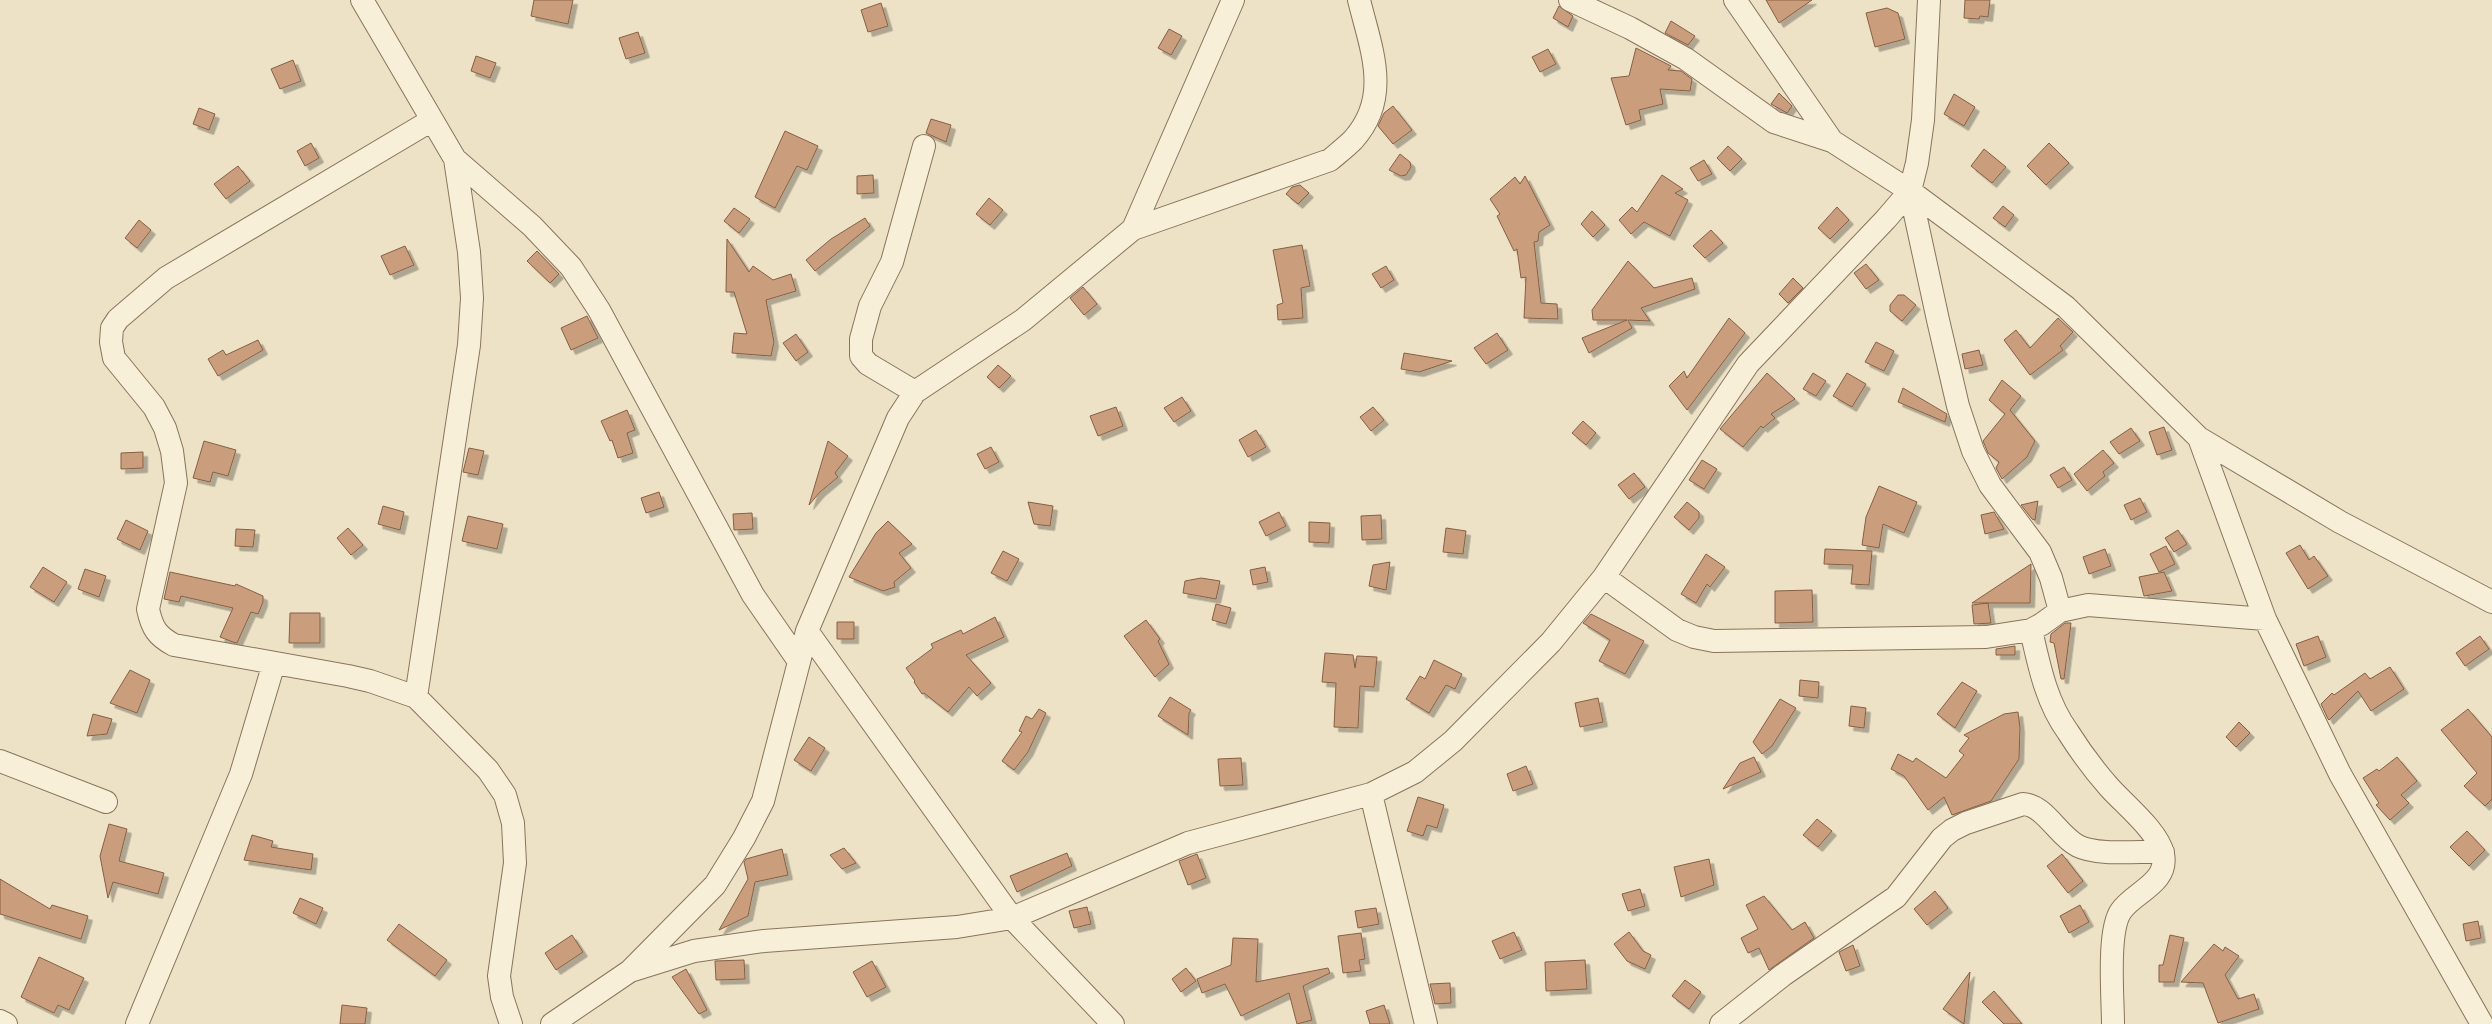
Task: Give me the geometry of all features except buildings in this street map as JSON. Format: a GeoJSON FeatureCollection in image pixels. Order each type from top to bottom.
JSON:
{"type":"FeatureCollection","features":[{"type":"Feature","properties":{"kind":"street"},"geometry":{"type":"LineString","coordinates":[[362,0],[455,159],[532,226],[572,267],[600,310],[753,595],[798,660]]}},
{"type":"Feature","properties":{"kind":"street"},"geometry":{"type":"LineString","coordinates":[[1133,229],[1233,0]]}},
{"type":"Feature","properties":{"kind":"street"},"geometry":{"type":"LineString","coordinates":[[552,1024],[630,971],[715,885],[744,838],[763,801],[806,631],[898,418],[915,392],[1023,320],[1133,229],[1330,160],[1354,139],[1376,99],[1377,77],[1359,0]]}},
{"type":"Feature","properties":{"kind":"street"},"geometry":{"type":"LineString","coordinates":[[1570,0],[1630,28],[1686,59],[1774,122],[1832,141],[1910,191],[2066,307],[2199,438],[2340,522],[2492,602]]}},
{"type":"Feature","properties":{"kind":"street"},"geometry":{"type":"LineString","coordinates":[[1736,0],[1832,141]]}},
{"type":"Feature","properties":{"kind":"street"},"geometry":{"type":"LineString","coordinates":[[630,971],[694,951],[712,948],[764,941],[957,927],[1012,918],[1188,842],[1371,794],[1415,772],[1453,741],[1551,642],[1604,577],[1748,364],[1886,219],[1910,191],[1917,163],[1923,120],[1929,0]]}},
{"type":"Feature","properties":{"kind":"street"},"geometry":{"type":"LineString","coordinates":[[432,120],[166,278],[118,319],[112,328],[111,342],[114,358],[154,407],[165,428],[176,470],[174,496],[148,609],[151,625],[158,635],[174,645],[370,681],[416,697],[488,770],[505,795],[513,823],[516,864],[499,976],[502,997],[511,1024]]}},
{"type":"Feature","properties":{"kind":"street"},"geometry":{"type":"LineString","coordinates":[[915,392],[868,364],[861,356],[861,339],[870,306],[892,262],[924,146]]}},
{"type":"Feature","properties":{"kind":"street"},"geometry":{"type":"LineString","coordinates":[[416,697],[469,345],[472,298],[469,252],[455,159]]}},
{"type":"Feature","properties":{"kind":"street"},"geometry":{"type":"LineString","coordinates":[[1910,191],[1958,406],[1973,451],[1990,485],[2040,552],[2051,578],[2060,611]]}},
{"type":"Feature","properties":{"kind":"street"},"geometry":{"type":"LineString","coordinates":[[2199,438],[2266,619],[2340,774],[2482,1024]]}},
{"type":"Feature","properties":{"kind":"street"},"geometry":{"type":"LineString","coordinates":[[1604,577],[1677,630],[1694,637],[1714,641],[1986,637],[2031,630],[2060,611],[2088,605],[2266,619]]}},
{"type":"Feature","properties":{"kind":"street"},"geometry":{"type":"LineString","coordinates":[[2031,630],[2046,692],[2066,731],[2108,785],[2155,836],[2163,852],[2164,866],[2159,876],[2121,910],[2116,920],[2113,943],[2113,1024]]}},
{"type":"Feature","properties":{"kind":"street"},"geometry":{"type":"LineString","coordinates":[[806,631],[1012,918],[1113,1024]]}},
{"type":"Feature","properties":{"kind":"street"},"geometry":{"type":"LineString","coordinates":[[137,1024],[241,774],[274,663]]}},
{"type":"Feature","properties":{"kind":"street"},"geometry":{"type":"LineString","coordinates":[[0,761],[106,802]]}},
{"type":"Feature","properties":{"kind":"street"},"geometry":{"type":"LineString","coordinates":[[1371,794],[1426,1024]]}},
{"type":"Feature","properties":{"kind":"street"},"geometry":{"type":"LineString","coordinates":[[1721,1024],[1783,975],[1896,897],[1942,838],[1966,822],[2028,804],[2044,816],[2065,838],[2078,846],[2092,850],[2163,852]]}},
{"type":"Feature","properties":{"kind":"street"},"geometry":{"type":"LineString","coordinates":[[0,1021],[6,1024]]}}]}
